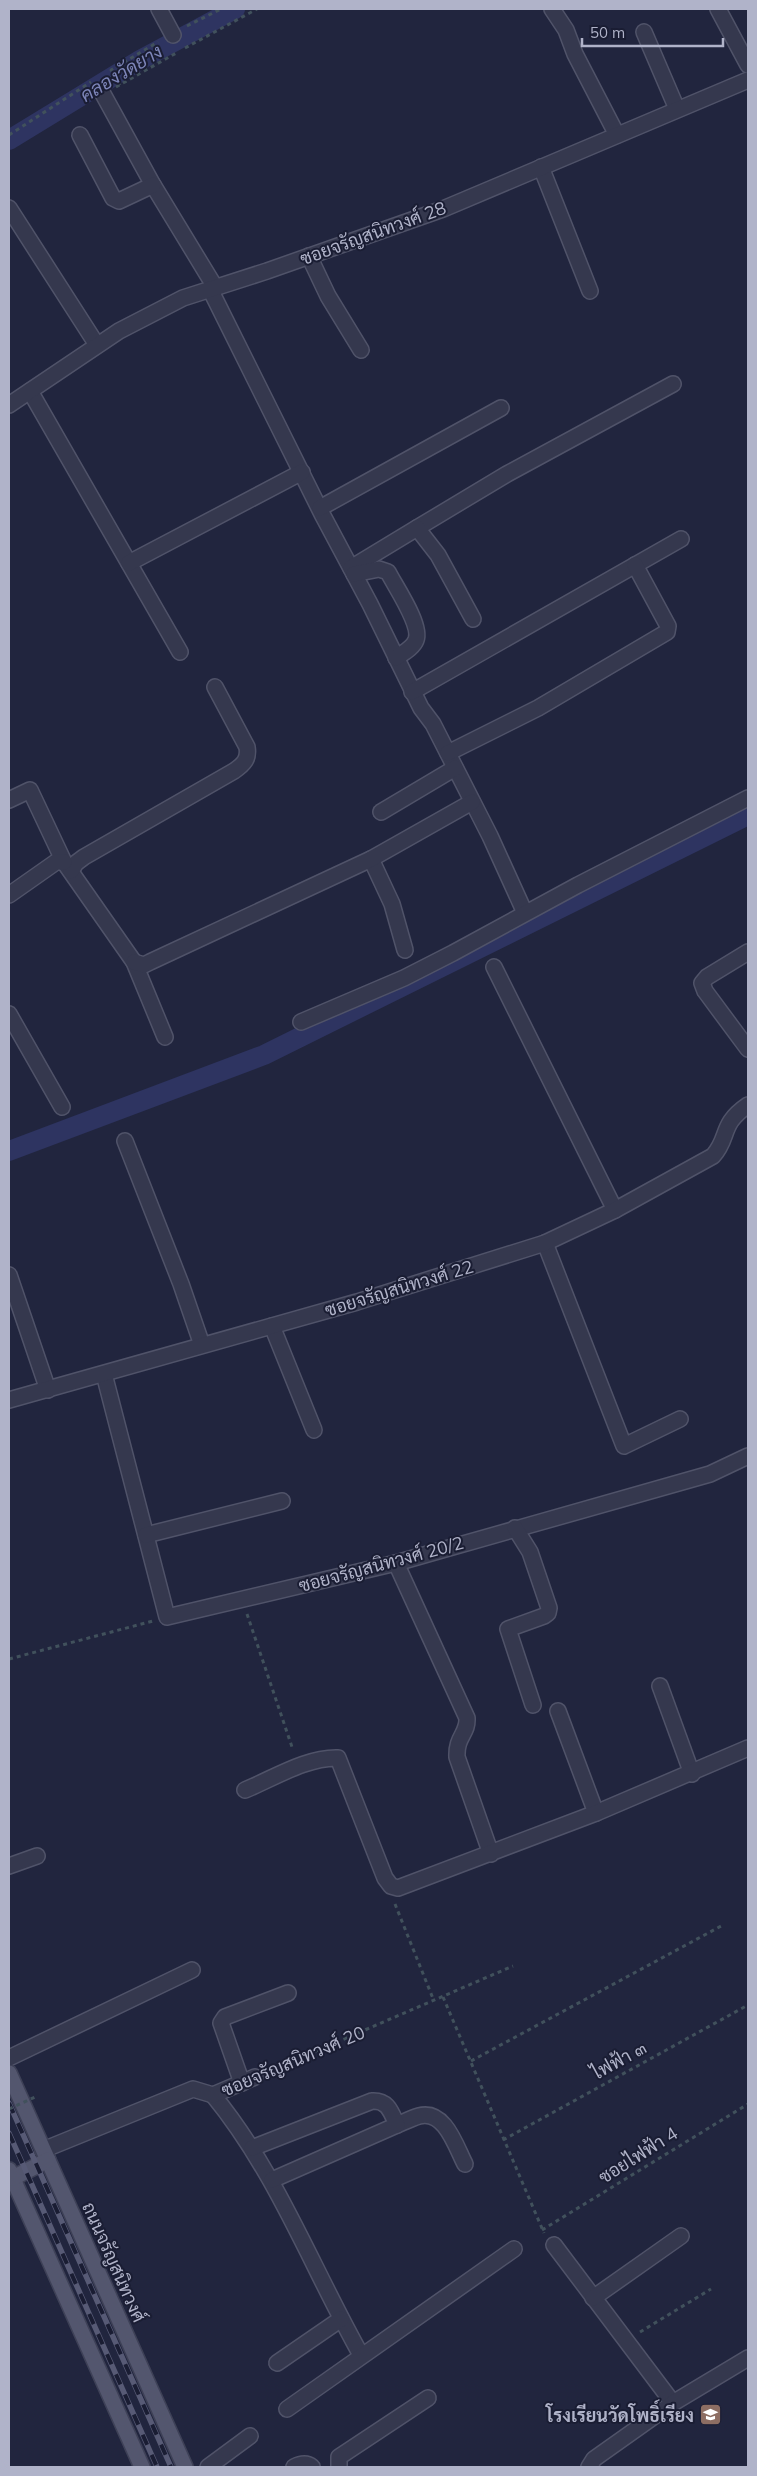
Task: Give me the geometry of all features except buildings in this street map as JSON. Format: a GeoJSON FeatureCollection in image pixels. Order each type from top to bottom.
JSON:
{"type":"FeatureCollection","features":[{"type":"Feature","properties":{"kind":"main road","name":"ถนนจรัญสนิทวงศ์"},"geometry":{"type":"LineString","coordinates":[[9,2073],[185,2467]]}},
{"type":"Feature","properties":{"kind":"main road"},"geometry":{"type":"LineString","coordinates":[[46,2155],[10,2175],[142,2467]]}},
{"type":"Feature","properties":{"kind":"street"},"geometry":{"type":"LineString","coordinates":[[159,9],[173,34]]}},
{"type":"Feature","properties":{"kind":"street"},"geometry":{"type":"LineString","coordinates":[[552,9],[566,30],[575,54],[617,135]]}},
{"type":"Feature","properties":{"kind":"street"},"geometry":{"type":"LineString","coordinates":[[718,9],[748,65]]}},
{"type":"Feature","properties":{"kind":"street"},"geometry":{"type":"LineString","coordinates":[[644,32],[677,110]]}},
{"type":"Feature","properties":{"kind":"street","name":"ซอยจรัญสนิทวงศ์ 28"},"geometry":{"type":"LineString","coordinates":[[9,405],[119,331],[183,298],[309,256],[443,208],[746,80]]}},
{"type":"Feature","properties":{"kind":"street"},"geometry":{"type":"LineString","coordinates":[[103,94],[213,288],[412,692],[448,753],[526,913]]}},
{"type":"Feature","properties":{"kind":"street"},"geometry":{"type":"LineString","coordinates":[[80,135],[113,198],[119,201],[153,185]]}},
{"type":"Feature","properties":{"kind":"street"},"geometry":{"type":"LineString","coordinates":[[541,167],[590,291]]}},
{"type":"Feature","properties":{"kind":"street"},"geometry":{"type":"LineString","coordinates":[[9,208],[97,345]]}},
{"type":"Feature","properties":{"kind":"street"},"geometry":{"type":"LineString","coordinates":[[309,256],[328,296],[361,350]]}},
{"type":"Feature","properties":{"kind":"street"},"geometry":{"type":"LineString","coordinates":[[353,571],[417,528],[507,474],[673,384]]}},
{"type":"Feature","properties":{"kind":"street"},"geometry":{"type":"LineString","coordinates":[[30,391],[180,652]]}},
{"type":"Feature","properties":{"kind":"street"},"geometry":{"type":"LineString","coordinates":[[320,508],[501,408]]}},
{"type":"Feature","properties":{"kind":"street"},"geometry":{"type":"LineString","coordinates":[[129,563],[302,472]]}},
{"type":"Feature","properties":{"kind":"street"},"geometry":{"type":"LineString","coordinates":[[417,528],[438,555],[473,619]]}},
{"type":"Feature","properties":{"kind":"street"},"geometry":{"type":"LineString","coordinates":[[412,692],[681,539]]}},
{"type":"Feature","properties":{"kind":"street"},"geometry":{"type":"LineString","coordinates":[[448,753],[538,708],[667,632],[668,626],[635,565]]}},
{"type":"Feature","properties":{"kind":"street"},"geometry":{"type":"LineString","coordinates":[[353,571],[379,569],[388,572],[412,615],[417,639],[413,646],[396,658]]}},
{"type":"Feature","properties":{"kind":"street"},"geometry":{"type":"LineString","coordinates":[[9,895],[56,862],[68,867],[76,863],[234,771],[246,760],[248,754],[247,747],[215,687]]}},
{"type":"Feature","properties":{"kind":"street"},"geometry":{"type":"LineString","coordinates":[[381,812],[455,768]]}},
{"type":"Feature","properties":{"kind":"street"},"geometry":{"type":"LineString","coordinates":[[9,800],[30,790],[68,867],[134,962],[165,1037]]}},
{"type":"Feature","properties":{"kind":"street"},"geometry":{"type":"LineString","coordinates":[[300,1022],[412,974],[748,798]]}},
{"type":"Feature","properties":{"kind":"street"},"geometry":{"type":"LineString","coordinates":[[134,962],[144,965],[371,859],[472,802]]}},
{"type":"Feature","properties":{"kind":"street"},"geometry":{"type":"LineString","coordinates":[[371,859],[392,904],[405,950]]}},
{"type":"Feature","properties":{"kind":"street"},"geometry":{"type":"LineString","coordinates":[[748,952],[706,976],[702,983],[704,991],[748,1048]]}},
{"type":"Feature","properties":{"kind":"street"},"geometry":{"type":"LineString","coordinates":[[494,967],[615,1210]]}},
{"type":"Feature","properties":{"kind":"street"},"geometry":{"type":"LineString","coordinates":[[9,1014],[62,1107]]}},
{"type":"Feature","properties":{"kind":"street","name":"ซอยจรัญสนิทวงศ์ 22"},"geometry":{"type":"LineString","coordinates":[[9,1400],[444,1276],[545,1243],[615,1210],[713,1156],[730,1120],[748,1106]]}},
{"type":"Feature","properties":{"kind":"street"},"geometry":{"type":"LineString","coordinates":[[125,1141],[181,1284],[202,1345]]}},
{"type":"Feature","properties":{"kind":"street"},"geometry":{"type":"LineString","coordinates":[[545,1243],[624,1446],[680,1419]]}},
{"type":"Feature","properties":{"kind":"street"},"geometry":{"type":"LineString","coordinates":[[9,1275],[48,1390]]}},
{"type":"Feature","properties":{"kind":"street"},"geometry":{"type":"LineString","coordinates":[[272,1326],[314,1430]]}},
{"type":"Feature","properties":{"kind":"street"},"geometry":{"type":"LineString","coordinates":[[104,1374],[168,1617]]}},
{"type":"Feature","properties":{"kind":"street","name":"ซอยจรัญสนิทวงศ์ 20/2"},"geometry":{"type":"LineString","coordinates":[[168,1617],[396,1562],[710,1474],[748,1456]]}},
{"type":"Feature","properties":{"kind":"street"},"geometry":{"type":"LineString","coordinates":[[146,1535],[282,1501]]}},
{"type":"Feature","properties":{"kind":"street"},"geometry":{"type":"LineString","coordinates":[[515,1528],[530,1552],[549,1608],[548,1613],[544,1616],[508,1629],[532,1704]]}},
{"type":"Feature","properties":{"kind":"street"},"geometry":{"type":"LineString","coordinates":[[396,1562],[467,1718],[468,1728],[456,1745],[457,1757],[491,1854]]}},
{"type":"Feature","properties":{"kind":"street"},"geometry":{"type":"LineString","coordinates":[[660,1686],[692,1774]]}},
{"type":"Feature","properties":{"kind":"street"},"geometry":{"type":"LineString","coordinates":[[558,1711],[596,1813]]}},
{"type":"Feature","properties":{"kind":"street"},"geometry":{"type":"LineString","coordinates":[[245,1790],[311,1762],[325,1758],[338,1758],[385,1878],[391,1886],[398,1888],[596,1813],[692,1774],[748,1748]]}},
{"type":"Feature","properties":{"kind":"street"},"geometry":{"type":"LineString","coordinates":[[9,1866],[37,1856]]}},
{"type":"Feature","properties":{"kind":"street"},"geometry":{"type":"LineString","coordinates":[[9,2058],[192,1970]]}},
{"type":"Feature","properties":{"kind":"street"},"geometry":{"type":"LineString","coordinates":[[249,2080],[221,2023],[225,2016],[288,1993]]}},
{"type":"Feature","properties":{"kind":"street","name":"ซอยจรัญสนิทวงศ์ 20"},"geometry":{"type":"LineString","coordinates":[[46,2155],[193,2089],[213,2095],[249,2080]]}},
{"type":"Feature","properties":{"kind":"street"},"geometry":{"type":"LineString","coordinates":[[213,2095],[252,2148],[272,2180],[341,2319],[362,2355]]}},
{"type":"Feature","properties":{"kind":"street"},"geometry":{"type":"LineString","coordinates":[[252,2148],[372,2101],[380,2100],[388,2105],[397,2125]]}},
{"type":"Feature","properties":{"kind":"street"},"geometry":{"type":"LineString","coordinates":[[272,2180],[421,2115],[435,2116],[444,2124],[465,2164]]}},
{"type":"Feature","properties":{"kind":"street"},"geometry":{"type":"LineString","coordinates":[[593,2298],[681,2236]]}},
{"type":"Feature","properties":{"kind":"street"},"geometry":{"type":"LineString","coordinates":[[554,2245],[673,2404]]}},
{"type":"Feature","properties":{"kind":"street"},"geometry":{"type":"LineString","coordinates":[[287,2409],[514,2249]]}},
{"type":"Feature","properties":{"kind":"street"},"geometry":{"type":"LineString","coordinates":[[277,2363],[341,2319]]}},
{"type":"Feature","properties":{"kind":"street"},"geometry":{"type":"LineString","coordinates":[[589,2467],[594,2459],[673,2404],[748,2358]]}},
{"type":"Feature","properties":{"kind":"street"},"geometry":{"type":"LineString","coordinates":[[339,2467],[339,2457],[428,2398]]}},
{"type":"Feature","properties":{"kind":"street"},"geometry":{"type":"LineString","coordinates":[[208,2467],[250,2436]]}},
{"type":"Feature","properties":{"kind":"street"},"geometry":{"type":"LineString","coordinates":[[294,2467],[300,2464],[308,2464],[312,2467]]}},
{"type":"Feature","properties":{"kind":"path"},"geometry":{"type":"LineString","coordinates":[[111,70],[120,84],[258,9]]}},
{"type":"Feature","properties":{"kind":"path"},"geometry":{"type":"LineString","coordinates":[[9,135],[95,81]]}},
{"type":"Feature","properties":{"kind":"path"},"geometry":{"type":"LineString","coordinates":[[242,1599],[292,1748]]}},
{"type":"Feature","properties":{"kind":"path"},"geometry":{"type":"LineString","coordinates":[[9,1659],[168,1617]]}},
{"type":"Feature","properties":{"kind":"path"},"geometry":{"type":"LineString","coordinates":[[391,1886],[398,1914],[434,2001]]}},
{"type":"Feature","properties":{"kind":"path"},"geometry":{"type":"LineString","coordinates":[[471,2061],[723,1925]]}},
{"type":"Feature","properties":{"kind":"path","name":"ซอยจรัญสนิทวงศ์ 20"},"geometry":{"type":"LineString","coordinates":[[249,2080],[513,1966]]}},
{"type":"Feature","properties":{"kind":"path"},"geometry":{"type":"LineString","coordinates":[[443,1997],[542,2230],[554,2245]]}},
{"type":"Feature","properties":{"kind":"path","name":"ไฟฟ้า ๓"},"geometry":{"type":"LineString","coordinates":[[503,2140],[748,2005]]}},
{"type":"Feature","properties":{"kind":"path"},"geometry":{"type":"LineString","coordinates":[[9,2109],[35,2096]]}},
{"type":"Feature","properties":{"kind":"path","name":"ซอยไฟฟ้า 4"},"geometry":{"type":"LineString","coordinates":[[542,2230],[748,2104]]}},
{"type":"Feature","properties":{"kind":"path"},"geometry":{"type":"LineString","coordinates":[[625,2341],[711,2289]]}},
{"type":"Feature","properties":{"kind":"waterway","name":"คลองวัดยาง"},"geometry":{"type":"LineString","coordinates":[[9,140],[140,60],[235,9]]}},
{"type":"Feature","properties":{"kind":"waterway"},"geometry":{"type":"LineString","coordinates":[[9,1151],[264,1055],[748,815]]}},
{"type":"Feature","properties":{"kind":"railway"},"geometry":{"type":"LineString","coordinates":[[9,2103],[171,2467]]}},
{"type":"Feature","properties":{"kind":"railway"},"geometry":{"type":"LineString","coordinates":[[9,2133],[157,2467]]}},
{"type":"Feature","properties":{"kind":"place","name":"โรงเรียนวัดโพธิ์เรียง"},"geometry":{"type":"Point","coordinates":[710,2415]}}]}
